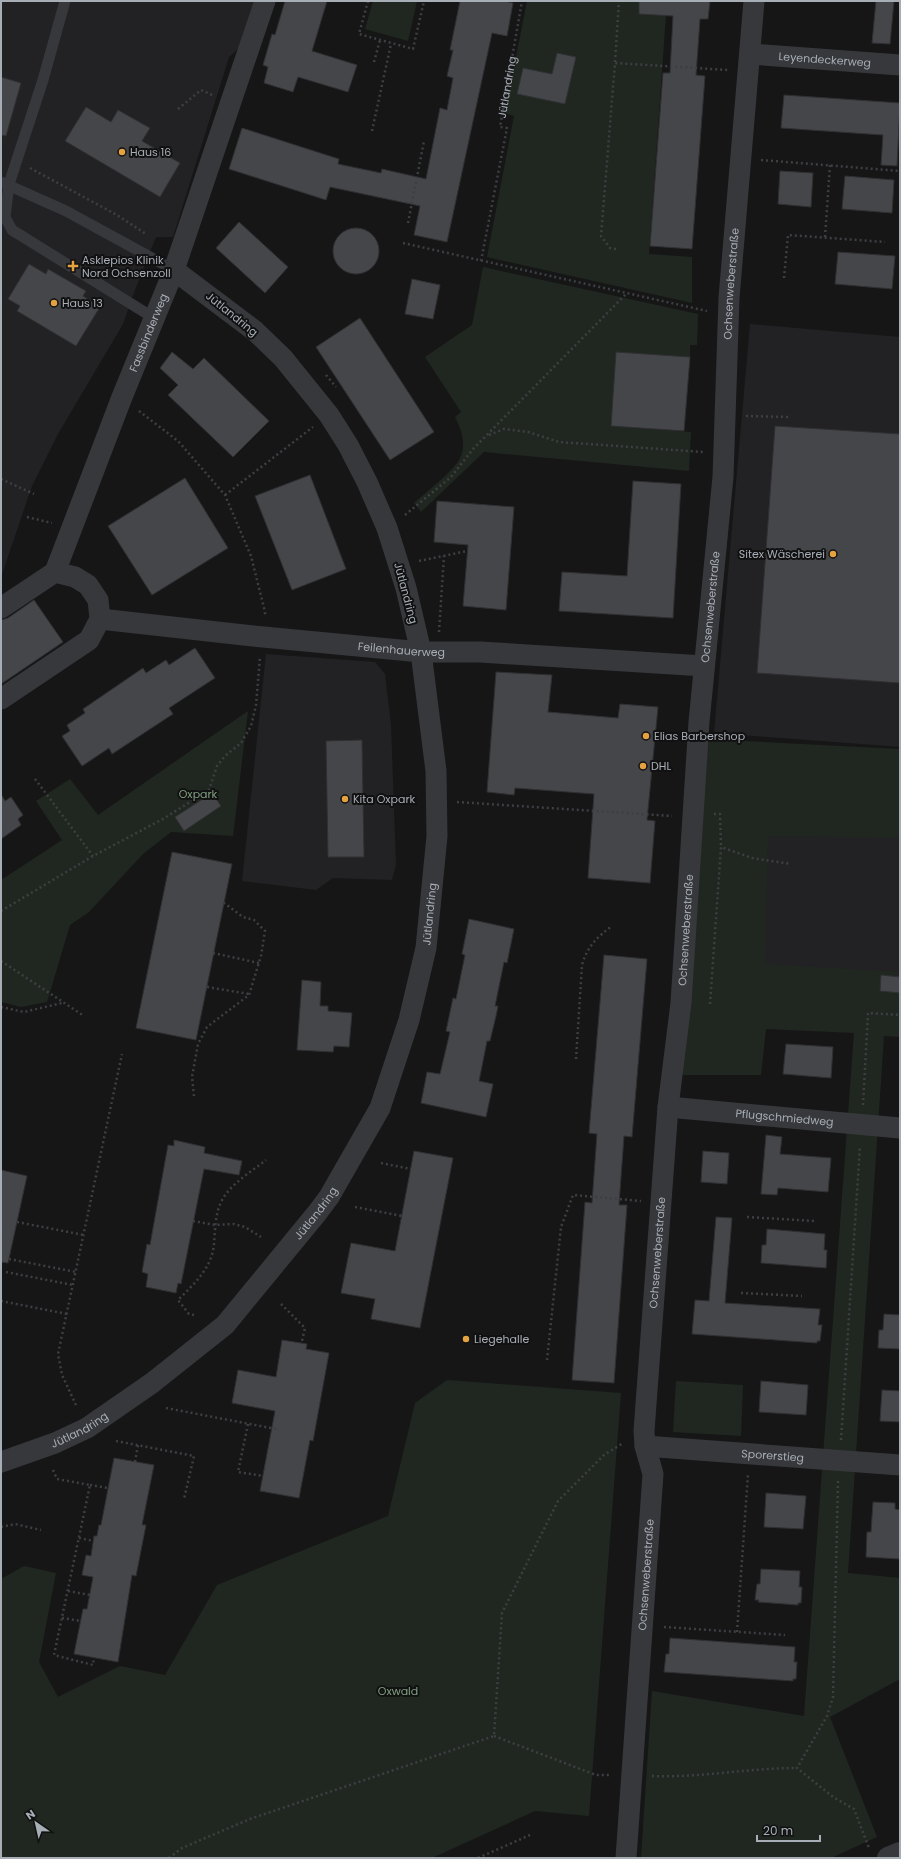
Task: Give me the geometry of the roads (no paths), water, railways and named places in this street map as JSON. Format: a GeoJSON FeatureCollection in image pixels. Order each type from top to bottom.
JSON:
{"type":"FeatureCollection","features":[{"type":"Feature","properties":{"kind":"street","name":"Fassbinderweg"},"geometry":{"type":"LineString","coordinates":[[55,572],[122,397],[174,270],[266,1]]}},
{"type":"Feature","properties":{"kind":"street","name":"Ochsenweberstraße"},"geometry":{"type":"LineString","coordinates":[[626,1858],[653,1474],[645,1438],[660,1202],[668,1107],[681,1003],[704,666],[724,453],[729,315],[754,1]]}},
{"type":"Feature","properties":{"kind":"street","name":"Leyendeckerweg"},"geometry":{"type":"LineString","coordinates":[[749,63],[900,65]]}},
{"type":"Feature","properties":{"kind":"street","name":"Jütlandring"},"geometry":{"type":"LineString","coordinates":[[1,1462],[56,1443],[87,1428],[152,1383],[225,1324],[329,1197],[380,1108],[409,1020],[426,948],[438,836],[436,771],[421,652],[406,588],[387,528],[367,482],[329,415],[283,358],[255,332],[174,270]]}},
{"type":"Feature","properties":{"kind":"street"},"geometry":{"type":"LineString","coordinates":[[1,608],[55,572],[75,577],[88,585],[98,600],[100,619],[89,640],[1,698]]}},
{"type":"Feature","properties":{"kind":"street","name":"Feilenhauerweg"},"geometry":{"type":"LineString","coordinates":[[100,619],[262,637],[421,652],[480,652],[704,666]]}},
{"type":"Feature","properties":{"kind":"street","name":"Pflugschmiedweg"},"geometry":{"type":"LineString","coordinates":[[668,1107],[900,1128]]}},
{"type":"Feature","properties":{"kind":"street","name":"Sporerstieg"},"geometry":{"type":"LineString","coordinates":[[645,1438],[750,1454],[900,1465]]}},
{"type":"Feature","properties":{"kind":"street"},"geometry":{"type":"LineString","coordinates":[[880,1856],[900,1854]]}},
{"type":"Feature","properties":{"kind":"lane"},"geometry":{"type":"LineString","coordinates":[[65,1],[18,161],[5,183],[5,217],[12,230],[154,318]]}},
{"type":"Feature","properties":{"kind":"lane"},"geometry":{"type":"LineString","coordinates":[[5,183],[66,211],[174,270]]}},
{"type":"Feature","properties":{"kind":"place","name":"Haus 16"},"geometry":{"type":"Point","coordinates":[122,152]}},
{"type":"Feature","properties":{"kind":"place","name":"Asklepios Klinik Nord Ochsenzoll"},"geometry":{"type":"Point","coordinates":[73,266]}},
{"type":"Feature","properties":{"kind":"place","name":"Haus 13"},"geometry":{"type":"Point","coordinates":[54,303]}},
{"type":"Feature","properties":{"kind":"place","name":"Sitex Wäscherei"},"geometry":{"type":"Point","coordinates":[833,554]}},
{"type":"Feature","properties":{"kind":"place","name":"Elias Barbershop"},"geometry":{"type":"Point","coordinates":[646,736]}},
{"type":"Feature","properties":{"kind":"place","name":"DHL"},"geometry":{"type":"Point","coordinates":[643,766]}},
{"type":"Feature","properties":{"kind":"place","name":"Kita Oxpark"},"geometry":{"type":"Point","coordinates":[345,799]}},
{"type":"Feature","properties":{"kind":"place","name":"Liegehalle"},"geometry":{"type":"Point","coordinates":[466,1339]}},
{"type":"Feature","properties":{"kind":"park label","name":"Oxpark"},"geometry":{"type":"Point","coordinates":[198,794]}},
{"type":"Feature","properties":{"kind":"park label","name":"Oxwald"},"geometry":{"type":"Point","coordinates":[398,1691]}}]}
